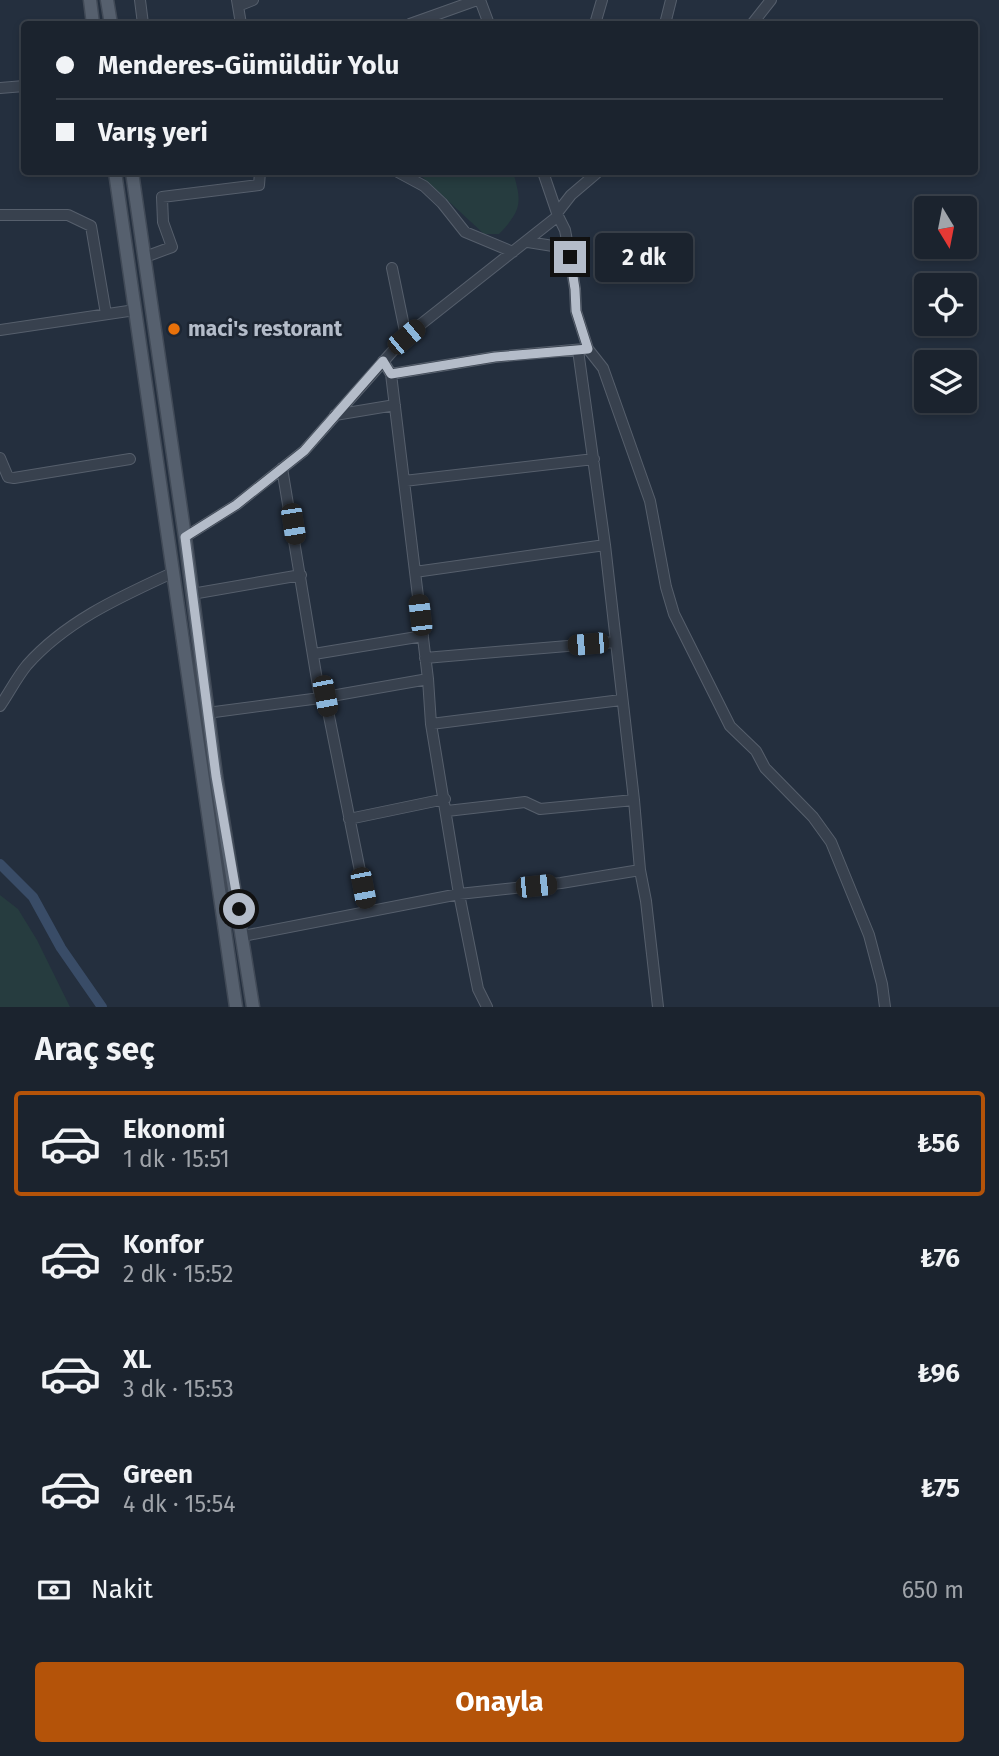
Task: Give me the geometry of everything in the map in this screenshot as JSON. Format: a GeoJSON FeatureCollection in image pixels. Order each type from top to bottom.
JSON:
{"type":"FeatureCollection","features":[{"type":"Feature","properties":{"kind":"main road"},"geometry":{"type":"LineString","coordinates":[[89,0],[92,21]]}},
{"type":"Feature","properties":{"kind":"main road"},"geometry":{"type":"LineString","coordinates":[[107,0],[110,21]]}},
{"type":"Feature","properties":{"kind":"main road"},"geometry":{"type":"LineString","coordinates":[[115,175],[236,1007]]}},
{"type":"Feature","properties":{"kind":"main road"},"geometry":{"type":"LineString","coordinates":[[132,175],[185,537],[207,713],[253,1007]]}},
{"type":"Feature","properties":{"kind":"street"},"geometry":{"type":"LineString","coordinates":[[140,0],[143,21]]}},
{"type":"Feature","properties":{"kind":"street"},"geometry":{"type":"LineString","coordinates":[[240,21],[237,3],[253,0]]}},
{"type":"Feature","properties":{"kind":"street"},"geometry":{"type":"LineString","coordinates":[[418,21],[478,0],[488,21]]}},
{"type":"Feature","properties":{"kind":"street"},"geometry":{"type":"LineString","coordinates":[[596,21],[602,0]]}},
{"type":"Feature","properties":{"kind":"street"},"geometry":{"type":"LineString","coordinates":[[666,21],[671,0]]}},
{"type":"Feature","properties":{"kind":"street"},"geometry":{"type":"LineString","coordinates":[[754,21],[771,0]]}},
{"type":"Feature","properties":{"kind":"street"},"geometry":{"type":"LineString","coordinates":[[0,88],[21,86]]}},
{"type":"Feature","properties":{"kind":"street"},"geometry":{"type":"LineString","coordinates":[[145,257],[172,247],[163,222],[162,197],[259,184],[260,175]]}},
{"type":"Feature","properties":{"kind":"street"},"geometry":{"type":"LineString","coordinates":[[404,175],[424,186],[442,203],[465,232],[513,253]]}},
{"type":"Feature","properties":{"kind":"street"},"geometry":{"type":"LineString","coordinates":[[544,175],[565,230],[575,289],[634,800],[639,870],[646,901],[658,1007]]}},
{"type":"Feature","properties":{"kind":"street"},"geometry":{"type":"LineString","coordinates":[[185,537],[236,505],[304,451],[406,337],[444,304],[528,242],[558,214],[571,195],[594,175]]}},
{"type":"Feature","properties":{"kind":"street"},"geometry":{"type":"LineString","coordinates":[[0,215],[68,215],[90,226],[106,314]]}},
{"type":"Feature","properties":{"kind":"street"},"geometry":{"type":"LineString","coordinates":[[528,242],[553,246],[570,257]]}},
{"type":"Feature","properties":{"kind":"street"},"geometry":{"type":"LineString","coordinates":[[392,268],[406,337]]}},
{"type":"Feature","properties":{"kind":"street"},"geometry":{"type":"LineString","coordinates":[[0,330],[135,310]]}},
{"type":"Feature","properties":{"kind":"street"},"geometry":{"type":"LineString","coordinates":[[391,374],[495,357],[583,349],[603,368],[650,501],[666,587],[674,614],[730,726],[756,751],[765,768],[813,817],[831,842],[869,934],[885,1007]]}},
{"type":"Feature","properties":{"kind":"street"},"geometry":{"type":"LineString","coordinates":[[383,361],[391,374],[428,679],[431,724],[459,894],[478,989],[487,1007]]}},
{"type":"Feature","properties":{"kind":"street"},"geometry":{"type":"LineString","coordinates":[[335,415],[395,405]]}},
{"type":"Feature","properties":{"kind":"street"},"geometry":{"type":"LineString","coordinates":[[0,457],[8,477],[14,478],[130,458]]}},
{"type":"Feature","properties":{"kind":"street"},"geometry":{"type":"LineString","coordinates":[[404,481],[594,459]]}},
{"type":"Feature","properties":{"kind":"street"},"geometry":{"type":"LineString","coordinates":[[282,468],[314,654],[368,911]]}},
{"type":"Feature","properties":{"kind":"street"},"geometry":{"type":"LineString","coordinates":[[415,572],[605,545]]}},
{"type":"Feature","properties":{"kind":"street"},"geometry":{"type":"LineString","coordinates":[[0,706],[25,667],[47,645],[101,606],[173,573]]}},
{"type":"Feature","properties":{"kind":"street"},"geometry":{"type":"LineString","coordinates":[[192,594],[301,575]]}},
{"type":"Feature","properties":{"kind":"street"},"geometry":{"type":"LineString","coordinates":[[314,654],[423,636]]}},
{"type":"Feature","properties":{"kind":"street"},"geometry":{"type":"LineString","coordinates":[[425,658],[615,642]]}},
{"type":"Feature","properties":{"kind":"street"},"geometry":{"type":"LineString","coordinates":[[207,713],[428,679]]}},
{"type":"Feature","properties":{"kind":"street"},"geometry":{"type":"LineString","coordinates":[[431,724],[621,700]]}},
{"type":"Feature","properties":{"kind":"street"},"geometry":{"type":"LineString","coordinates":[[349,819],[445,799]]}},
{"type":"Feature","properties":{"kind":"street"},"geometry":{"type":"LineString","coordinates":[[447,811],[525,802],[540,810],[634,800]]}},
{"type":"Feature","properties":{"kind":"street"},"geometry":{"type":"LineString","coordinates":[[243,936],[459,894],[561,883],[639,870]]}},
{"type":"Feature","properties":{"kind":"green space"},"geometry":{"type":"Polygon","coordinates":[[[420,175],[514,175],[519,198],[516,212],[499,234],[484,234],[420,175]]]}},
{"type":"Feature","properties":{"kind":"green space"},"geometry":{"type":"Polygon","coordinates":[[[0,895],[18,909],[37,940],[70,1007],[0,1007],[0,895]]]}},
{"type":"Feature","properties":{"kind":"waterway"},"geometry":{"type":"LineString","coordinates":[[0,864],[33,897],[61,948],[102,1007]]}},
{"type":"Feature","properties":{"kind":"place","name":"maci's restorant"},"geometry":{"type":"Point","coordinates":[174,329]}},
{"type":"Feature","properties":{"kind":"route"},"geometry":{"type":"LineString","coordinates":[[239,909],[216,776],[185,537],[236,505],[304,451],[383,361],[391,374],[495,357],[588,349],[576,311],[570,257]]}}]}
